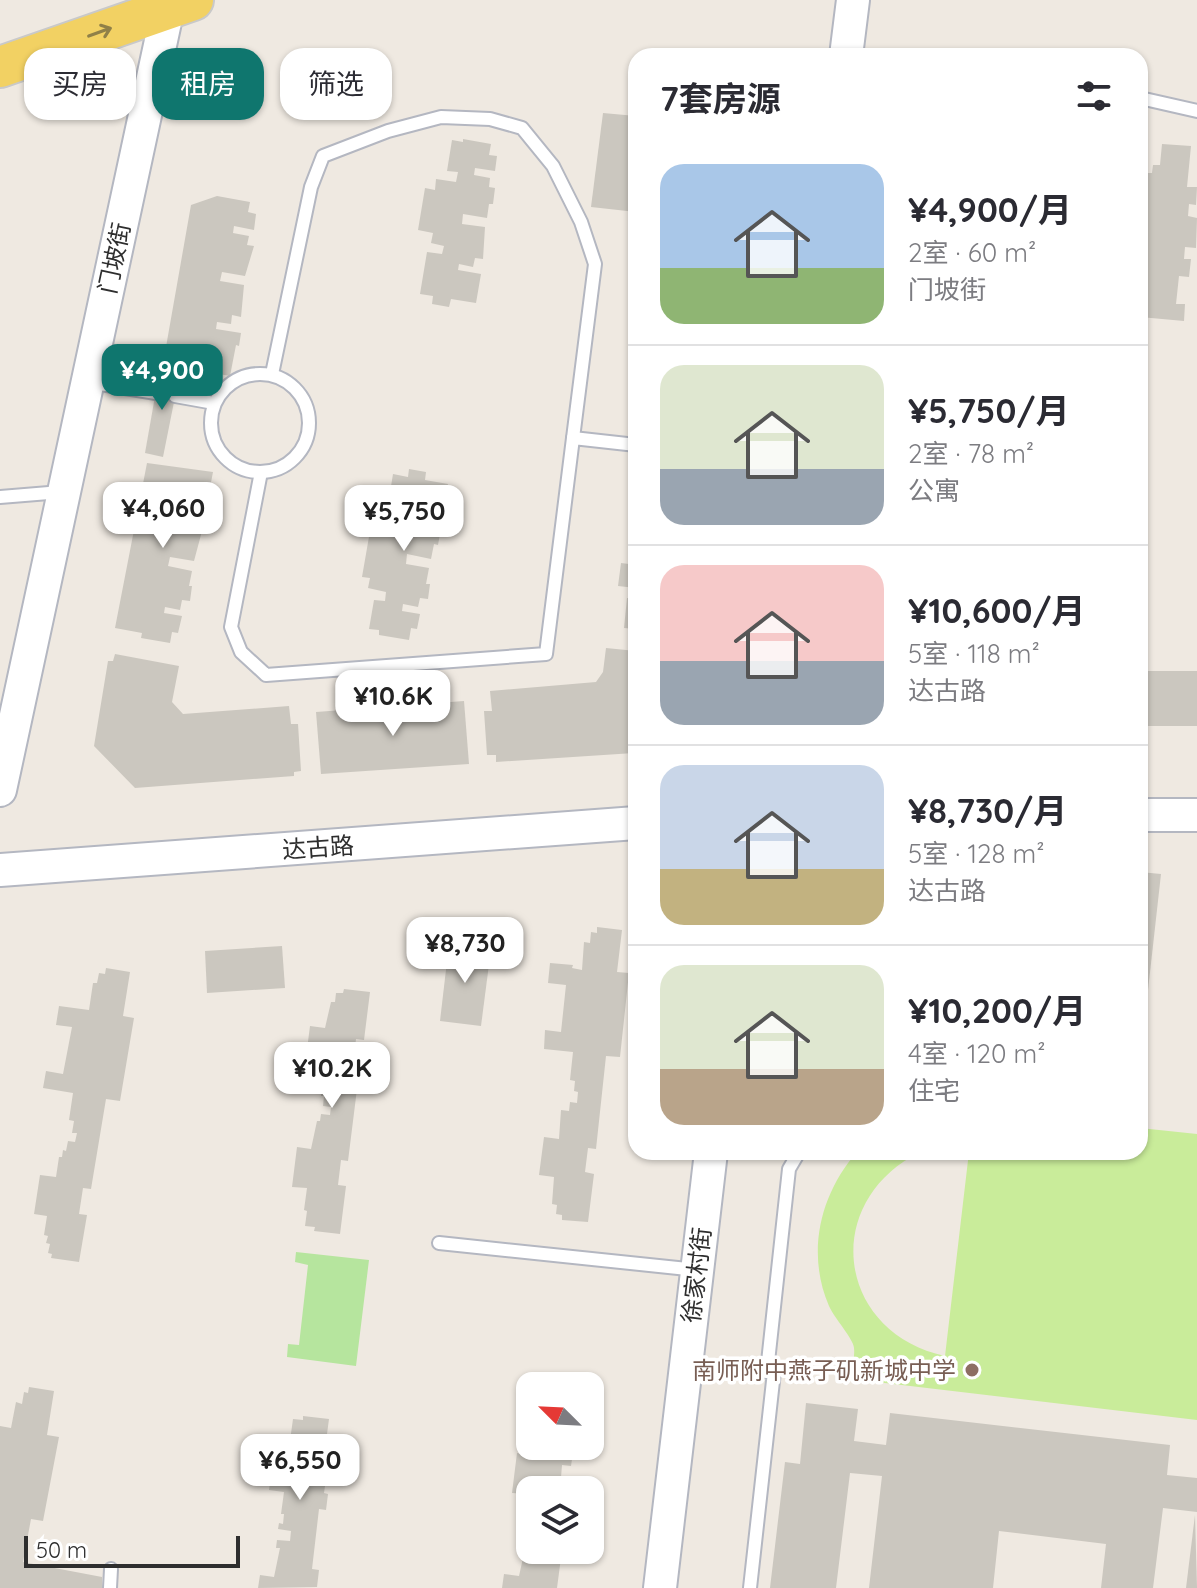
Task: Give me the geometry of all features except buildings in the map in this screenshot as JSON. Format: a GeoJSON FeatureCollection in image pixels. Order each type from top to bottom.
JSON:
{"type":"FeatureCollection","features":[{"type":"Feature","properties":{"kind":"main road"},"geometry":{"type":"LineString","coordinates":[[0,67],[180,4]]}},
{"type":"Feature","properties":{"kind":"street"},"geometry":{"type":"LineString","coordinates":[[847,48],[853,0]]}},
{"type":"Feature","properties":{"kind":"street","name":"门坡街"},"geometry":{"type":"LineString","coordinates":[[0,790],[87,382],[180,4]]}},
{"type":"Feature","properties":{"kind":"street"},"geometry":{"type":"LineString","coordinates":[[1148,815],[1197,815]]}},
{"type":"Feature","properties":{"kind":"street","name":"达古路"},"geometry":{"type":"LineString","coordinates":[[0,870],[628,824]]}},
{"type":"Feature","properties":{"kind":"street","name":"徐家村街"},"geometry":{"type":"LineString","coordinates":[[660,1588],[710,1160]]}},
{"type":"Feature","properties":{"kind":"lane"},"geometry":{"type":"LineString","coordinates":[[1148,100],[1197,111]]}},
{"type":"Feature","properties":{"kind":"lane"},"geometry":{"type":"LineString","coordinates":[[261,472],[231,627],[241,652],[266,675],[546,654],[595,264],[581,222],[553,166],[522,128],[490,119],[441,117],[388,131],[323,156],[311,187],[272,374]]}},
{"type":"Feature","properties":{"kind":"lane"},"geometry":{"type":"LineString","coordinates":[[272,374],[296,388],[309,412],[306,441],[299,453],[275,470],[246,470],[223,456],[215,444],[211,430],[214,403],[222,391],[244,375],[272,374]]}},
{"type":"Feature","properties":{"kind":"lane"},"geometry":{"type":"LineString","coordinates":[[87,382],[156,393]]}},
{"type":"Feature","properties":{"kind":"lane"},"geometry":{"type":"LineString","coordinates":[[175,396],[214,403]]}},
{"type":"Feature","properties":{"kind":"lane"},"geometry":{"type":"LineString","coordinates":[[573,438],[628,444]]}},
{"type":"Feature","properties":{"kind":"lane"},"geometry":{"type":"LineString","coordinates":[[0,497],[64,491]]}},
{"type":"Feature","properties":{"kind":"lane"},"geometry":{"type":"LineString","coordinates":[[767,1371],[789,1169],[794,1160]]}},
{"type":"Feature","properties":{"kind":"lane"},"geometry":{"type":"LineString","coordinates":[[439,1243],[697,1270]]}},
{"type":"Feature","properties":{"kind":"lane"},"geometry":{"type":"LineString","coordinates":[[686,1365],[774,1372],[750,1588]]}},
{"type":"Feature","properties":{"kind":"lane"},"geometry":{"type":"LineString","coordinates":[[110,1588],[111,1569]]}},
{"type":"Feature","properties":{"kind":"green space"},"geometry":{"type":"Polygon","coordinates":[[[1148,1129],[1197,1134],[1197,1420],[851,1379],[854,1348],[829,1306],[818,1265],[820,1225],[826,1205],[851,1160],[908,1160],[888,1174],[866,1202],[855,1232],[854,1264],[863,1294],[881,1321],[909,1342],[945,1356],[968,1160],[1148,1160],[1148,1129]]]}},
{"type":"Feature","properties":{"kind":"green space"},"geometry":{"type":"Polygon","coordinates":[[[296,1252],[369,1260],[356,1366],[287,1357],[288,1344],[299,1345],[308,1265],[295,1262],[296,1252]]]}},
{"type":"Feature","properties":{"kind":"place","name":"南师附中燕子矶新城中学"},"geometry":{"type":"Point","coordinates":[972,1370]}}]}
